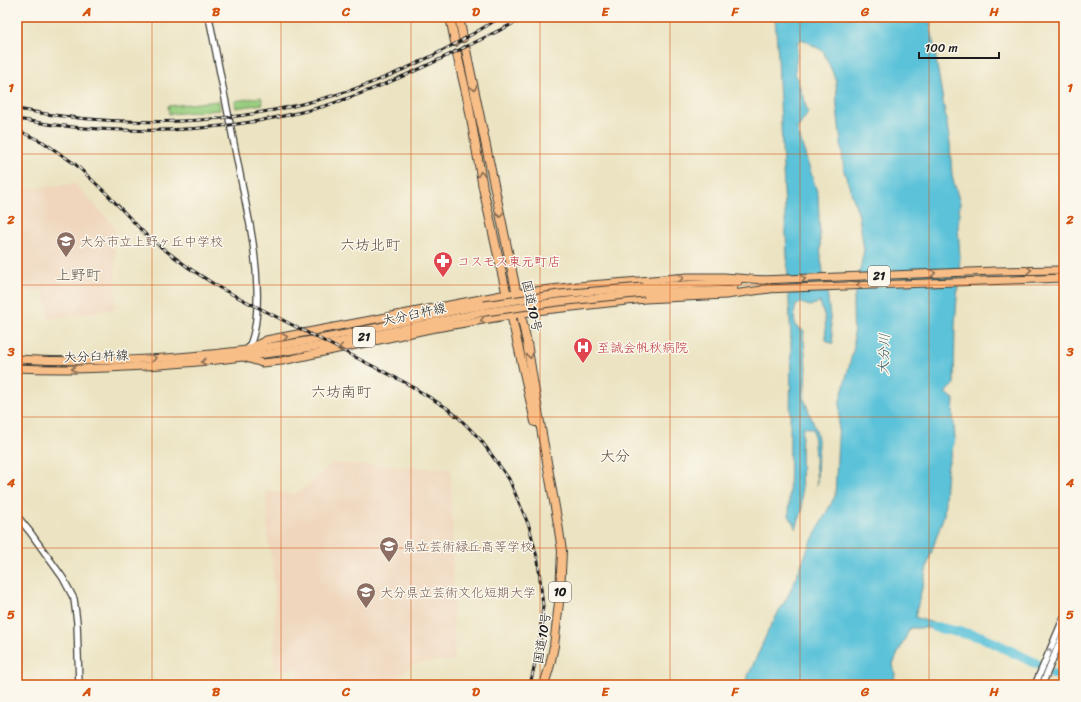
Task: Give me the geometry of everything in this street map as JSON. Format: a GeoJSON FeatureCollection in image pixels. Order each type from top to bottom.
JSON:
{"type":"FeatureCollection","features":[{"type":"Feature","properties":{"kind":"highway"},"geometry":{"type":"LineString","coordinates":[[450,17],[455,42]]}},
{"type":"Feature","properties":{"kind":"highway"},"geometry":{"type":"LineString","coordinates":[[459,17],[463,38]]}},
{"type":"Feature","properties":{"kind":"highway","name":"国道10号"},"geometry":{"type":"LineString","coordinates":[[466,50],[527,343],[562,551],[561,580],[554,646],[544,685]]}},
{"type":"Feature","properties":{"kind":"highway","name":"国道10号"},"geometry":{"type":"LineString","coordinates":[[457,54],[469,107],[483,188],[538,441],[553,499]]}},
{"type":"Feature","properties":{"kind":"main road","name":"21"},"geometry":{"type":"LineString","coordinates":[[712,286],[764,280],[995,271],[1064,270]]}},
{"type":"Feature","properties":{"kind":"main road","name":"大分臼杵線"},"geometry":{"type":"LineString","coordinates":[[17,359],[113,361],[249,349],[324,338],[484,309],[566,301],[643,290],[712,286],[769,289],[1064,278]]}},
{"type":"Feature","properties":{"kind":"main road"},"geometry":{"type":"LineString","coordinates":[[249,349],[266,340],[507,294],[635,281],[712,286]]}},
{"type":"Feature","properties":{"kind":"main road"},"geometry":{"type":"LineString","coordinates":[[243,357],[262,363],[282,361],[430,329],[521,313],[630,300],[712,286]]}},
{"type":"Feature","properties":{"kind":"main road","name":"大分臼杵線"},"geometry":{"type":"LineString","coordinates":[[17,368],[105,368],[178,364],[243,357],[332,343],[423,324],[484,309]]}},
{"type":"Feature","properties":{"kind":"street"},"geometry":{"type":"LineString","coordinates":[[209,17],[250,225],[255,260],[257,280],[255,335],[249,349],[243,357]]}},
{"type":"Feature","properties":{"kind":"street"},"geometry":{"type":"LineString","coordinates":[[17,516],[63,578],[74,599],[77,622],[79,685]]}},
{"type":"Feature","properties":{"kind":"street"},"geometry":{"type":"LineString","coordinates":[[1035,685],[1064,617]]}},
{"type":"Feature","properties":{"kind":"street"},"geometry":{"type":"LineString","coordinates":[[1042,685],[1064,632]]}},
{"type":"Feature","properties":{"kind":"shaded area","name":"大分市立上野ヶ丘中学校"},"geometry":{"type":"Polygon","coordinates":[[[73,184],[76,185],[114,226],[115,309],[49,319],[44,290],[17,294],[17,190],[73,184]]]}},
{"type":"Feature","properties":{"kind":"shaded area"},"geometry":{"type":"Polygon","coordinates":[[[333,463],[451,469],[454,661],[414,664],[389,685],[299,685],[298,669],[274,670],[275,593],[268,538],[266,491],[294,494],[310,485],[314,479],[333,463]]]}},
{"type":"Feature","properties":{"kind":"green space"},"geometry":{"type":"Polygon","coordinates":[[[261,97],[263,104],[236,108],[235,101],[261,97]]]}},
{"type":"Feature","properties":{"kind":"green space"},"geometry":{"type":"Polygon","coordinates":[[[219,101],[220,110],[169,114],[168,106],[219,101]]]}},
{"type":"Feature","properties":{"kind":"water","name":"大分川"},"geometry":{"type":"Polygon","coordinates":[[[775,17],[929,17],[950,143],[952,176],[960,203],[958,227],[960,257],[955,325],[954,385],[945,393],[954,399],[953,413],[955,439],[947,469],[944,515],[929,559],[915,617],[948,628],[947,631],[931,628],[910,628],[893,664],[895,675],[893,685],[744,685],[769,629],[789,594],[809,546],[835,496],[840,401],[854,347],[853,304],[864,250],[859,216],[844,171],[837,107],[836,80],[823,51],[802,39],[798,42],[795,72],[808,113],[797,129],[818,195],[821,260],[828,299],[833,344],[826,340],[825,318],[820,302],[810,306],[801,303],[796,305],[794,314],[795,326],[804,331],[803,338],[806,370],[804,399],[818,439],[817,485],[813,429],[803,427],[801,447],[802,511],[796,529],[789,515],[791,343],[775,17]]]}},
{"type":"Feature","properties":{"kind":"waterway"},"geometry":{"type":"LineString","coordinates":[[935,627],[982,637],[1037,664]]}},
{"type":"Feature","properties":{"kind":"waterway"},"geometry":{"type":"LineString","coordinates":[[1054,674],[1064,676]]}},
{"type":"Feature","properties":{"kind":"railway"},"geometry":{"type":"LineString","coordinates":[[17,109],[96,120],[135,122],[215,119],[254,114],[332,96],[376,81],[440,52],[501,17]]}},
{"type":"Feature","properties":{"kind":"railway"},"geometry":{"type":"LineString","coordinates":[[17,119],[47,124],[107,130],[167,130],[258,121],[308,111],[386,84],[527,17]]}},
{"type":"Feature","properties":{"kind":"railway"},"geometry":{"type":"LineString","coordinates":[[17,130],[43,142],[75,164],[105,192],[149,238],[189,268],[220,288],[406,383],[447,408],[480,439],[509,479],[529,526],[538,561],[543,606],[540,641],[530,685]]}},
{"type":"Feature","properties":{"kind":"place","name":"大分市立上野ヶ丘中学校"},"geometry":{"type":"Point","coordinates":[66,258]}},
{"type":"Feature","properties":{"kind":"place","name":"コスモス東元町店"},"geometry":{"type":"Point","coordinates":[443,278]}},
{"type":"Feature","properties":{"kind":"place","name":"至誠会帆秋病院"},"geometry":{"type":"Point","coordinates":[583,364]}},
{"type":"Feature","properties":{"kind":"place","name":"県立芸術緑丘高等学校"},"geometry":{"type":"Point","coordinates":[389,563]}},
{"type":"Feature","properties":{"kind":"place","name":"大分県立芸術文化短期大学"},"geometry":{"type":"Point","coordinates":[366,609]}},
{"type":"Feature","properties":{"kind":"district","name":"六坊北町"},"geometry":{"type":"Point","coordinates":[370,245]}},
{"type":"Feature","properties":{"kind":"district","name":"上野町"},"geometry":{"type":"Point","coordinates":[78,275]}},
{"type":"Feature","properties":{"kind":"district","name":"六坊南町"},"geometry":{"type":"Point","coordinates":[341,392]}},
{"type":"Feature","properties":{"kind":"district","name":"大分"},"geometry":{"type":"Point","coordinates":[615,456]}}]}
